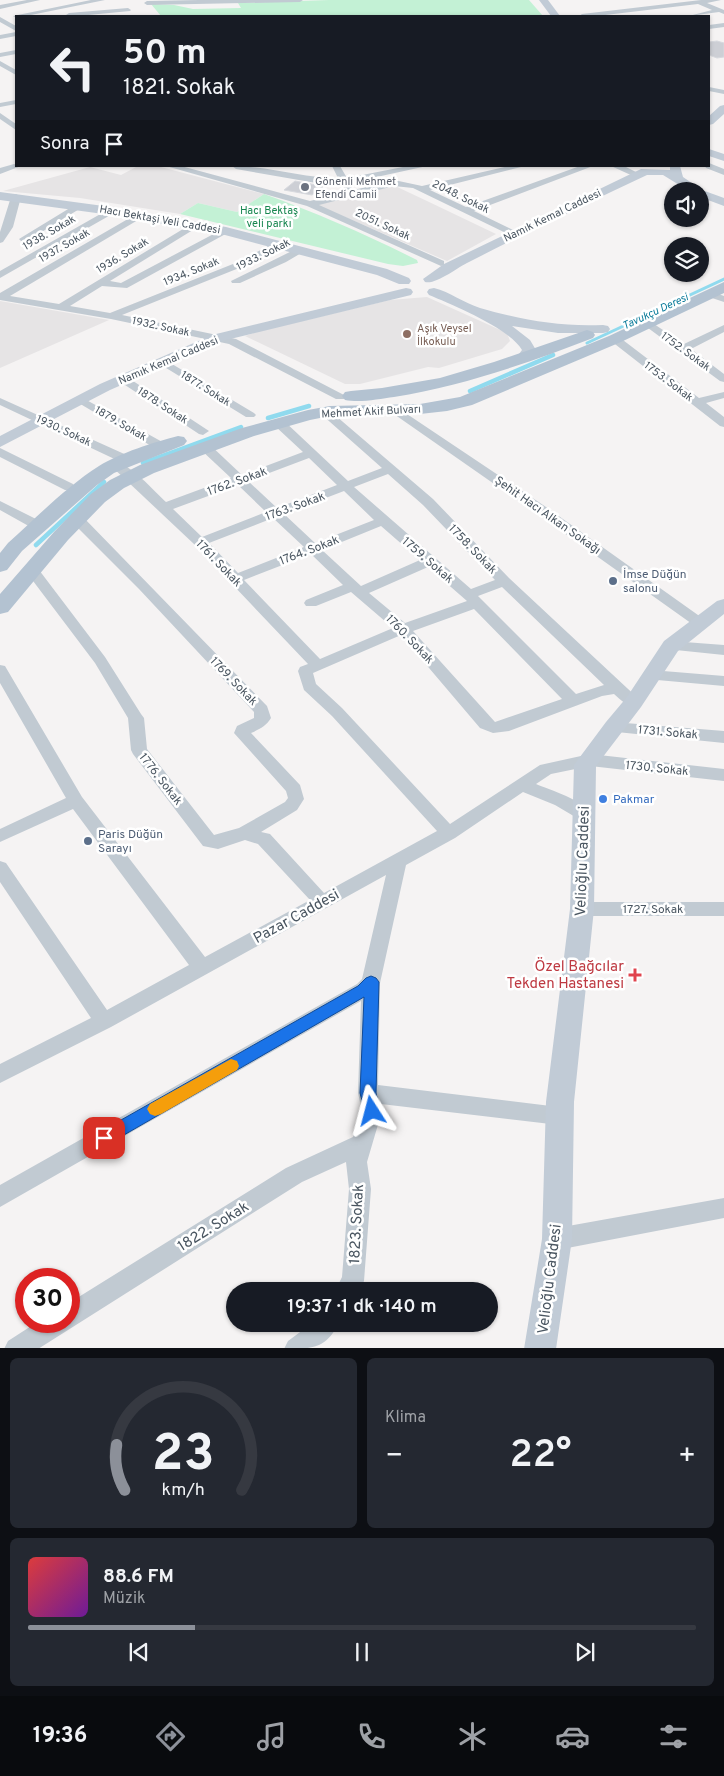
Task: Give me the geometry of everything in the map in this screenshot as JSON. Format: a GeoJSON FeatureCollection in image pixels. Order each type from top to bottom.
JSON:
{"type":"FeatureCollection","features":[{"type":"Feature","properties":{"kind":"main road","name":"Mehmet Akif Bulvarı"},"geometry":{"type":"LineString","coordinates":[[0,607],[61,536],[78,520],[125,467],[162,447],[325,412],[403,410],[448,406],[470,399],[609,334],[724,271]]}},
{"type":"Feature","properties":{"kind":"main road","name":"Mehmet Akif Bulvarı"},"geometry":{"type":"LineString","coordinates":[[0,566],[6,550],[39,526],[90,481],[204,439],[250,415],[309,399],[407,391],[457,380],[523,358],[648,323],[719,293]]}},
{"type":"Feature","properties":{"kind":"main road"},"geometry":{"type":"LineString","coordinates":[[457,380],[450,384],[449,392],[457,398],[470,399]]}},
{"type":"Feature","properties":{"kind":"main road"},"geometry":{"type":"LineString","coordinates":[[403,410],[420,407],[426,401],[420,393],[407,391]]}},
{"type":"Feature","properties":{"kind":"street"},"geometry":{"type":"LineString","coordinates":[[0,7],[21,1],[37,0]]}},
{"type":"Feature","properties":{"kind":"street"},"geometry":{"type":"LineString","coordinates":[[29,15],[102,0]]}},
{"type":"Feature","properties":{"kind":"street"},"geometry":{"type":"LineString","coordinates":[[146,2],[300,0]]}},
{"type":"Feature","properties":{"kind":"street"},"geometry":{"type":"LineString","coordinates":[[544,0],[555,15]]}},
{"type":"Feature","properties":{"kind":"street"},"geometry":{"type":"LineString","coordinates":[[636,0],[651,8]]}},
{"type":"Feature","properties":{"kind":"street"},"geometry":{"type":"LineString","coordinates":[[591,15],[694,1],[718,0]]}},
{"type":"Feature","properties":{"kind":"street"},"geometry":{"type":"LineString","coordinates":[[694,1],[723,11]]}},
{"type":"Feature","properties":{"kind":"street"},"geometry":{"type":"LineString","coordinates":[[146,2],[152,11]]}},
{"type":"Feature","properties":{"kind":"street"},"geometry":{"type":"LineString","coordinates":[[60,8],[68,15]]}},
{"type":"Feature","properties":{"kind":"street"},"geometry":{"type":"LineString","coordinates":[[603,8],[610,13]]}},
{"type":"Feature","properties":{"kind":"street"},"geometry":{"type":"LineString","coordinates":[[79,15],[129,10]]}},
{"type":"Feature","properties":{"kind":"street"},"geometry":{"type":"LineString","coordinates":[[698,15],[723,11]]}},
{"type":"Feature","properties":{"kind":"street"},"geometry":{"type":"LineString","coordinates":[[0,19],[15,16]]}},
{"type":"Feature","properties":{"kind":"street"},"geometry":{"type":"LineString","coordinates":[[0,19],[15,28]]}},
{"type":"Feature","properties":{"kind":"street"},"geometry":{"type":"LineString","coordinates":[[710,27],[724,25]]}},
{"type":"Feature","properties":{"kind":"street"},"geometry":{"type":"LineString","coordinates":[[0,37],[15,34]]}},
{"type":"Feature","properties":{"kind":"street"},"geometry":{"type":"LineString","coordinates":[[0,55],[15,52]]}},
{"type":"Feature","properties":{"kind":"street"},"geometry":{"type":"LineString","coordinates":[[0,63],[15,73]]}},
{"type":"Feature","properties":{"kind":"street"},"geometry":{"type":"LineString","coordinates":[[710,89],[724,92]]}},
{"type":"Feature","properties":{"kind":"street"},"geometry":{"type":"LineString","coordinates":[[0,105],[15,102]]}},
{"type":"Feature","properties":{"kind":"street"},"geometry":{"type":"LineString","coordinates":[[711,118],[724,108]]}},
{"type":"Feature","properties":{"kind":"street"},"geometry":{"type":"LineString","coordinates":[[0,115],[15,127]]}},
{"type":"Feature","properties":{"kind":"street"},"geometry":{"type":"LineString","coordinates":[[710,152],[724,158]]}},
{"type":"Feature","properties":{"kind":"street"},"geometry":{"type":"LineString","coordinates":[[710,166],[724,172]]}},
{"type":"Feature","properties":{"kind":"street"},"geometry":{"type":"LineString","coordinates":[[0,171],[15,167]]}},
{"type":"Feature","properties":{"kind":"street","name":"2051. Sokak"},"geometry":{"type":"LineString","coordinates":[[174,167],[310,204],[445,265]]}},
{"type":"Feature","properties":{"kind":"street"},"geometry":{"type":"LineString","coordinates":[[242,167],[322,181],[344,181],[418,167]]}},
{"type":"Feature","properties":{"kind":"street"},"geometry":{"type":"LineString","coordinates":[[337,167],[352,194]]}},
{"type":"Feature","properties":{"kind":"street"},"geometry":{"type":"LineString","coordinates":[[422,189],[516,167]]}},
{"type":"Feature","properties":{"kind":"street"},"geometry":{"type":"LineString","coordinates":[[465,211],[586,167]]}},
{"type":"Feature","properties":{"kind":"street"},"geometry":{"type":"LineString","coordinates":[[618,167],[636,174]]}},
{"type":"Feature","properties":{"kind":"street"},"geometry":{"type":"LineString","coordinates":[[675,167],[678,180]]}},
{"type":"Feature","properties":{"kind":"street","name":"Namık Kemal Caddesi"},"geometry":{"type":"LineString","coordinates":[[432,285],[445,265],[514,234],[645,170],[665,172],[681,182]]}},
{"type":"Feature","properties":{"kind":"street","name":"2048. Sokak"},"geometry":{"type":"LineString","coordinates":[[310,204],[394,183],[415,186],[514,234]]}},
{"type":"Feature","properties":{"kind":"street","name":"Hacı Bektaşi Veli Caddesi"},"geometry":{"type":"LineString","coordinates":[[0,196],[111,210],[226,230],[382,272],[405,286],[419,278],[518,336],[527,344],[529,350],[523,358]]}},
{"type":"Feature","properties":{"kind":"street"},"geometry":{"type":"LineString","coordinates":[[709,196],[724,202]]}},
{"type":"Feature","properties":{"kind":"street"},"geometry":{"type":"LineString","coordinates":[[0,240],[8,227],[16,197]]}},
{"type":"Feature","properties":{"kind":"street"},"geometry":{"type":"LineString","coordinates":[[24,239],[78,206]]}},
{"type":"Feature","properties":{"kind":"street","name":"1938. Sokak"},"geometry":{"type":"LineString","coordinates":[[0,275],[111,210]]}},
{"type":"Feature","properties":{"kind":"street","name":"1937. Sokak"},"geometry":{"type":"LineString","coordinates":[[0,297],[140,215]]}},
{"type":"Feature","properties":{"kind":"street","name":"1936. Sokak"},"geometry":{"type":"LineString","coordinates":[[61,307],[196,225]]}},
{"type":"Feature","properties":{"kind":"street"},"geometry":{"type":"LineString","coordinates":[[99,283],[123,286],[226,230]]}},
{"type":"Feature","properties":{"kind":"street","name":"1934. Sokak"},"geometry":{"type":"LineString","coordinates":[[111,316],[241,264],[279,244]]}},
{"type":"Feature","properties":{"kind":"street","name":"1933. Sokak"},"geometry":{"type":"LineString","coordinates":[[236,281],[283,260],[300,250]]}},
{"type":"Feature","properties":{"kind":"street","name":"Namık Kemal Caddesi"},"geometry":{"type":"LineString","coordinates":[[0,442],[123,379],[217,338],[405,286]]}},
{"type":"Feature","properties":{"kind":"street","name":"1932. Sokak"},"geometry":{"type":"LineString","coordinates":[[0,297],[111,316],[232,341],[340,397]]}},
{"type":"Feature","properties":{"kind":"street","name":"Hacı Bektaşi Veli Caddesi"},"geometry":{"type":"LineString","coordinates":[[476,311],[550,329],[609,334]]}},
{"type":"Feature","properties":{"kind":"street","name":"1752. Sokak"},"geometry":{"type":"LineString","coordinates":[[648,323],[724,379]]}},
{"type":"Feature","properties":{"kind":"street"},"geometry":{"type":"LineString","coordinates":[[683,349],[724,328]]}},
{"type":"Feature","properties":{"kind":"street","name":"1753. Sokak"},"geometry":{"type":"LineString","coordinates":[[609,334],[724,423]]}},
{"type":"Feature","properties":{"kind":"street","name":"1877. Sokak"},"geometry":{"type":"LineString","coordinates":[[162,361],[250,415]]}},
{"type":"Feature","properties":{"kind":"street"},"geometry":{"type":"LineString","coordinates":[[713,371],[724,365]]}},
{"type":"Feature","properties":{"kind":"street","name":"1878. Sokak"},"geometry":{"type":"LineString","coordinates":[[123,379],[204,439]]}},
{"type":"Feature","properties":{"kind":"street"},"geometry":{"type":"LineString","coordinates":[[696,402],[724,395]]}},
{"type":"Feature","properties":{"kind":"street","name":"1879. Sokak"},"geometry":{"type":"LineString","coordinates":[[81,400],[162,447]]}},
{"type":"Feature","properties":{"kind":"street","name":"1930. Sokak"},"geometry":{"type":"LineString","coordinates":[[0,401],[42,419],[125,467]]}},
{"type":"Feature","properties":{"kind":"street","name":"Şehit Hacı Alkan Sokağı"},"geometry":{"type":"LineString","coordinates":[[403,410],[700,622]]}},
{"type":"Feature","properties":{"kind":"street","name":"1758. Sokak"},"geometry":{"type":"LineString","coordinates":[[325,412],[428,502],[504,581],[625,696]]}},
{"type":"Feature","properties":{"kind":"street","name":"1759. Sokak"},"geometry":{"type":"LineString","coordinates":[[278,423],[384,521],[473,599],[573,700]]}},
{"type":"Feature","properties":{"kind":"street","name":"1760. Sokak"},"geometry":{"type":"LineString","coordinates":[[204,439],[240,480],[356,589],[404,629],[486,724],[492,728],[514,724],[600,691],[625,696]]}},
{"type":"Feature","properties":{"kind":"street"},"geometry":{"type":"LineString","coordinates":[[0,452],[69,487]]}},
{"type":"Feature","properties":{"kind":"street","name":"1762. Sokak"},"geometry":{"type":"LineString","coordinates":[[163,508],[311,454]]}},
{"type":"Feature","properties":{"kind":"street","name":"1761. Sokak"},"geometry":{"type":"LineString","coordinates":[[125,467],[318,665]]}},
{"type":"Feature","properties":{"kind":"street","name":"1763. Sokak"},"geometry":{"type":"LineString","coordinates":[[200,542],[348,487],[390,469]]}},
{"type":"Feature","properties":{"kind":"street"},"geometry":{"type":"LineString","coordinates":[[0,505],[39,526]]}},
{"type":"Feature","properties":{"kind":"street","name":"1769. Sokak"},"geometry":{"type":"LineString","coordinates":[[78,520],[262,710],[264,718],[242,732],[294,789],[296,799],[291,806],[245,833]]}},
{"type":"Feature","properties":{"kind":"street","name":"1764. Sokak"},"geometry":{"type":"LineString","coordinates":[[235,579],[384,521]]}},
{"type":"Feature","properties":{"kind":"street"},"geometry":{"type":"LineString","coordinates":[[311,603],[356,589],[429,561]]}},
{"type":"Feature","properties":{"kind":"street","name":"1776. Sokak"},"geometry":{"type":"LineString","coordinates":[[31,570],[100,660],[136,718],[139,750],[209,841],[218,842],[245,833]]}},
{"type":"Feature","properties":{"kind":"street"},"geometry":{"type":"LineString","coordinates":[[450,833],[337,712],[309,686],[305,671],[473,599],[504,581]]}},
{"type":"Feature","properties":{"kind":"street","name":"Velioğlu Caddesi"},"geometry":{"type":"LineString","coordinates":[[540,1348],[557,1239],[559,1116],[576,940],[582,909],[585,765],[612,727],[625,696],[650,675],[671,646],[724,605]]}},
{"type":"Feature","properties":{"kind":"street"},"geometry":{"type":"LineString","coordinates":[[671,646],[724,650]]}},
{"type":"Feature","properties":{"kind":"street"},"geometry":{"type":"LineString","coordinates":[[0,670],[76,801],[202,968]]}},
{"type":"Feature","properties":{"kind":"street"},"geometry":{"type":"LineString","coordinates":[[650,675],[724,681]]}},
{"type":"Feature","properties":{"kind":"street","name":"1731. Sokak"},"geometry":{"type":"LineString","coordinates":[[612,727],[724,737]]}},
{"type":"Feature","properties":{"kind":"street","name":"Pazar Caddesi"},"geometry":{"type":"LineString","coordinates":[[0,1074],[104,1021],[450,833],[546,769],[590,760]]}},
{"type":"Feature","properties":{"kind":"street","name":"1730. Sokak"},"geometry":{"type":"LineString","coordinates":[[590,760],[724,775]]}},
{"type":"Feature","properties":{"kind":"street"},"geometry":{"type":"LineString","coordinates":[[522,785],[561,800],[583,814]]}},
{"type":"Feature","properties":{"kind":"street"},"geometry":{"type":"LineString","coordinates":[[0,836],[76,801]]}},
{"type":"Feature","properties":{"kind":"street"},"geometry":{"type":"LineString","coordinates":[[245,833],[264,839],[322,902]]}},
{"type":"Feature","properties":{"kind":"street","name":"1823. Sokak"},"geometry":{"type":"LineString","coordinates":[[352,1282],[360,1189],[356,1162],[372,1111],[368,1093],[371,982],[398,861]]}},
{"type":"Feature","properties":{"kind":"street"},"geometry":{"type":"LineString","coordinates":[[0,868],[6,891],[104,1021]]}},
{"type":"Feature","properties":{"kind":"street","name":"1727. Sokak"},"geometry":{"type":"LineString","coordinates":[[582,909],[724,910]]}},
{"type":"Feature","properties":{"kind":"street"},"geometry":{"type":"LineString","coordinates":[[0,1197],[364,990],[371,982]]}},
{"type":"Feature","properties":{"kind":"street"},"geometry":{"type":"LineString","coordinates":[[368,1093],[559,1116]]}},
{"type":"Feature","properties":{"kind":"street","name":"1822. Sokak"},"geometry":{"type":"LineString","coordinates":[[80,1309],[294,1175],[361,1144]]}},
{"type":"Feature","properties":{"kind":"street"},"geometry":{"type":"LineString","coordinates":[[557,1239],[724,1208]]}},
{"type":"Feature","properties":{"kind":"street"},"geometry":{"type":"LineString","coordinates":[[296,1348],[320,1332]]}},
{"type":"Feature","properties":{"kind":"street"},"geometry":{"type":"LineString","coordinates":[[16,1348],[40,1333]]}},
{"type":"Feature","properties":{"kind":"shaded area"},"geometry":{"type":"Polygon","coordinates":[[[90,167],[121,175],[136,167],[161,167],[264,194],[237,212],[198,203],[180,214],[80,198],[3,191],[90,167]]]}},
{"type":"Feature","properties":{"kind":"shaded area"},"geometry":{"type":"Polygon","coordinates":[[[393,185],[496,234],[447,261],[317,205],[393,185]]]}},
{"type":"Feature","properties":{"kind":"shaded area"},"geometry":{"type":"Polygon","coordinates":[[[427,297],[507,333],[510,341],[502,349],[439,368],[428,367],[360,384],[345,384],[245,336],[390,300],[427,297]]]}},
{"type":"Feature","properties":{"kind":"shaded area"},"geometry":{"type":"Polygon","coordinates":[[[0,301],[109,320],[0,368],[0,301]]]}},
{"type":"Feature","properties":{"kind":"green space"},"geometry":{"type":"Polygon","coordinates":[[[329,0],[529,0],[542,15],[160,15],[151,4],[174,5],[193,9],[241,8],[238,3],[329,0]]]}},
{"type":"Feature","properties":{"kind":"green space","name":"Hacı Bektaş veli parkı"},"geometry":{"type":"Polygon","coordinates":[[[264,194],[361,233],[417,260],[418,263],[403,266],[388,264],[180,214],[198,203],[237,212],[264,194]]]}},
{"type":"Feature","properties":{"kind":"building"},"geometry":{"type":"Polygon","coordinates":[[[710,42],[724,43],[724,57],[717,58],[710,55],[710,42]]]}},
{"type":"Feature","properties":{"kind":"building","name":"Gönenli Mehmet Efendi Camii"},"geometry":{"type":"Polygon","coordinates":[[[295,181],[324,186],[312,195],[284,190],[295,181]]]}},
{"type":"Feature","properties":{"kind":"waterway","name":"Tavukçu Deresi"},"geometry":{"type":"LineString","coordinates":[[587,343],[724,279]]}},
{"type":"Feature","properties":{"kind":"waterway","name":"Tavukçu Deresi"},"geometry":{"type":"LineString","coordinates":[[470,391],[553,355]]}},
{"type":"Feature","properties":{"kind":"waterway","name":"Tavukçu Deresi"},"geometry":{"type":"LineString","coordinates":[[268,418],[309,406]]}},
{"type":"Feature","properties":{"kind":"waterway","name":"Tavukçu Deresi"},"geometry":{"type":"LineString","coordinates":[[143,463],[241,427]]}},
{"type":"Feature","properties":{"kind":"waterway","name":"Tavukçu Deresi"},"geometry":{"type":"LineString","coordinates":[[36,545],[104,482]]}},
{"type":"Feature","properties":{"kind":"slow traffic"},"geometry":{"type":"LineString","coordinates":[[155,1109],[231,1066]]}},
{"type":"Feature","properties":{"kind":"place","name":"Gönenli Mehmet Efendi Camii"},"geometry":{"type":"Point","coordinates":[305,187]}},
{"type":"Feature","properties":{"kind":"place","name":"Aşık Veysel İlkokulu"},"geometry":{"type":"Point","coordinates":[407,334]}},
{"type":"Feature","properties":{"kind":"place","name":"İmse Düğün salonu"},"geometry":{"type":"Point","coordinates":[613,581]}},
{"type":"Feature","properties":{"kind":"place","name":"Pakmar"},"geometry":{"type":"Point","coordinates":[603,799]}},
{"type":"Feature","properties":{"kind":"place","name":"Paris Düğün Sarayı"},"geometry":{"type":"Point","coordinates":[88,841]}},
{"type":"Feature","properties":{"kind":"place","name":"Özel Bağcılar Tekden Hastanesi"},"geometry":{"type":"Point","coordinates":[635,975]}},
{"type":"Feature","properties":{"kind":"route"},"geometry":{"type":"LineString","coordinates":[[104,1138],[364,990],[371,982],[368,1093],[372,1111]]}}]}
